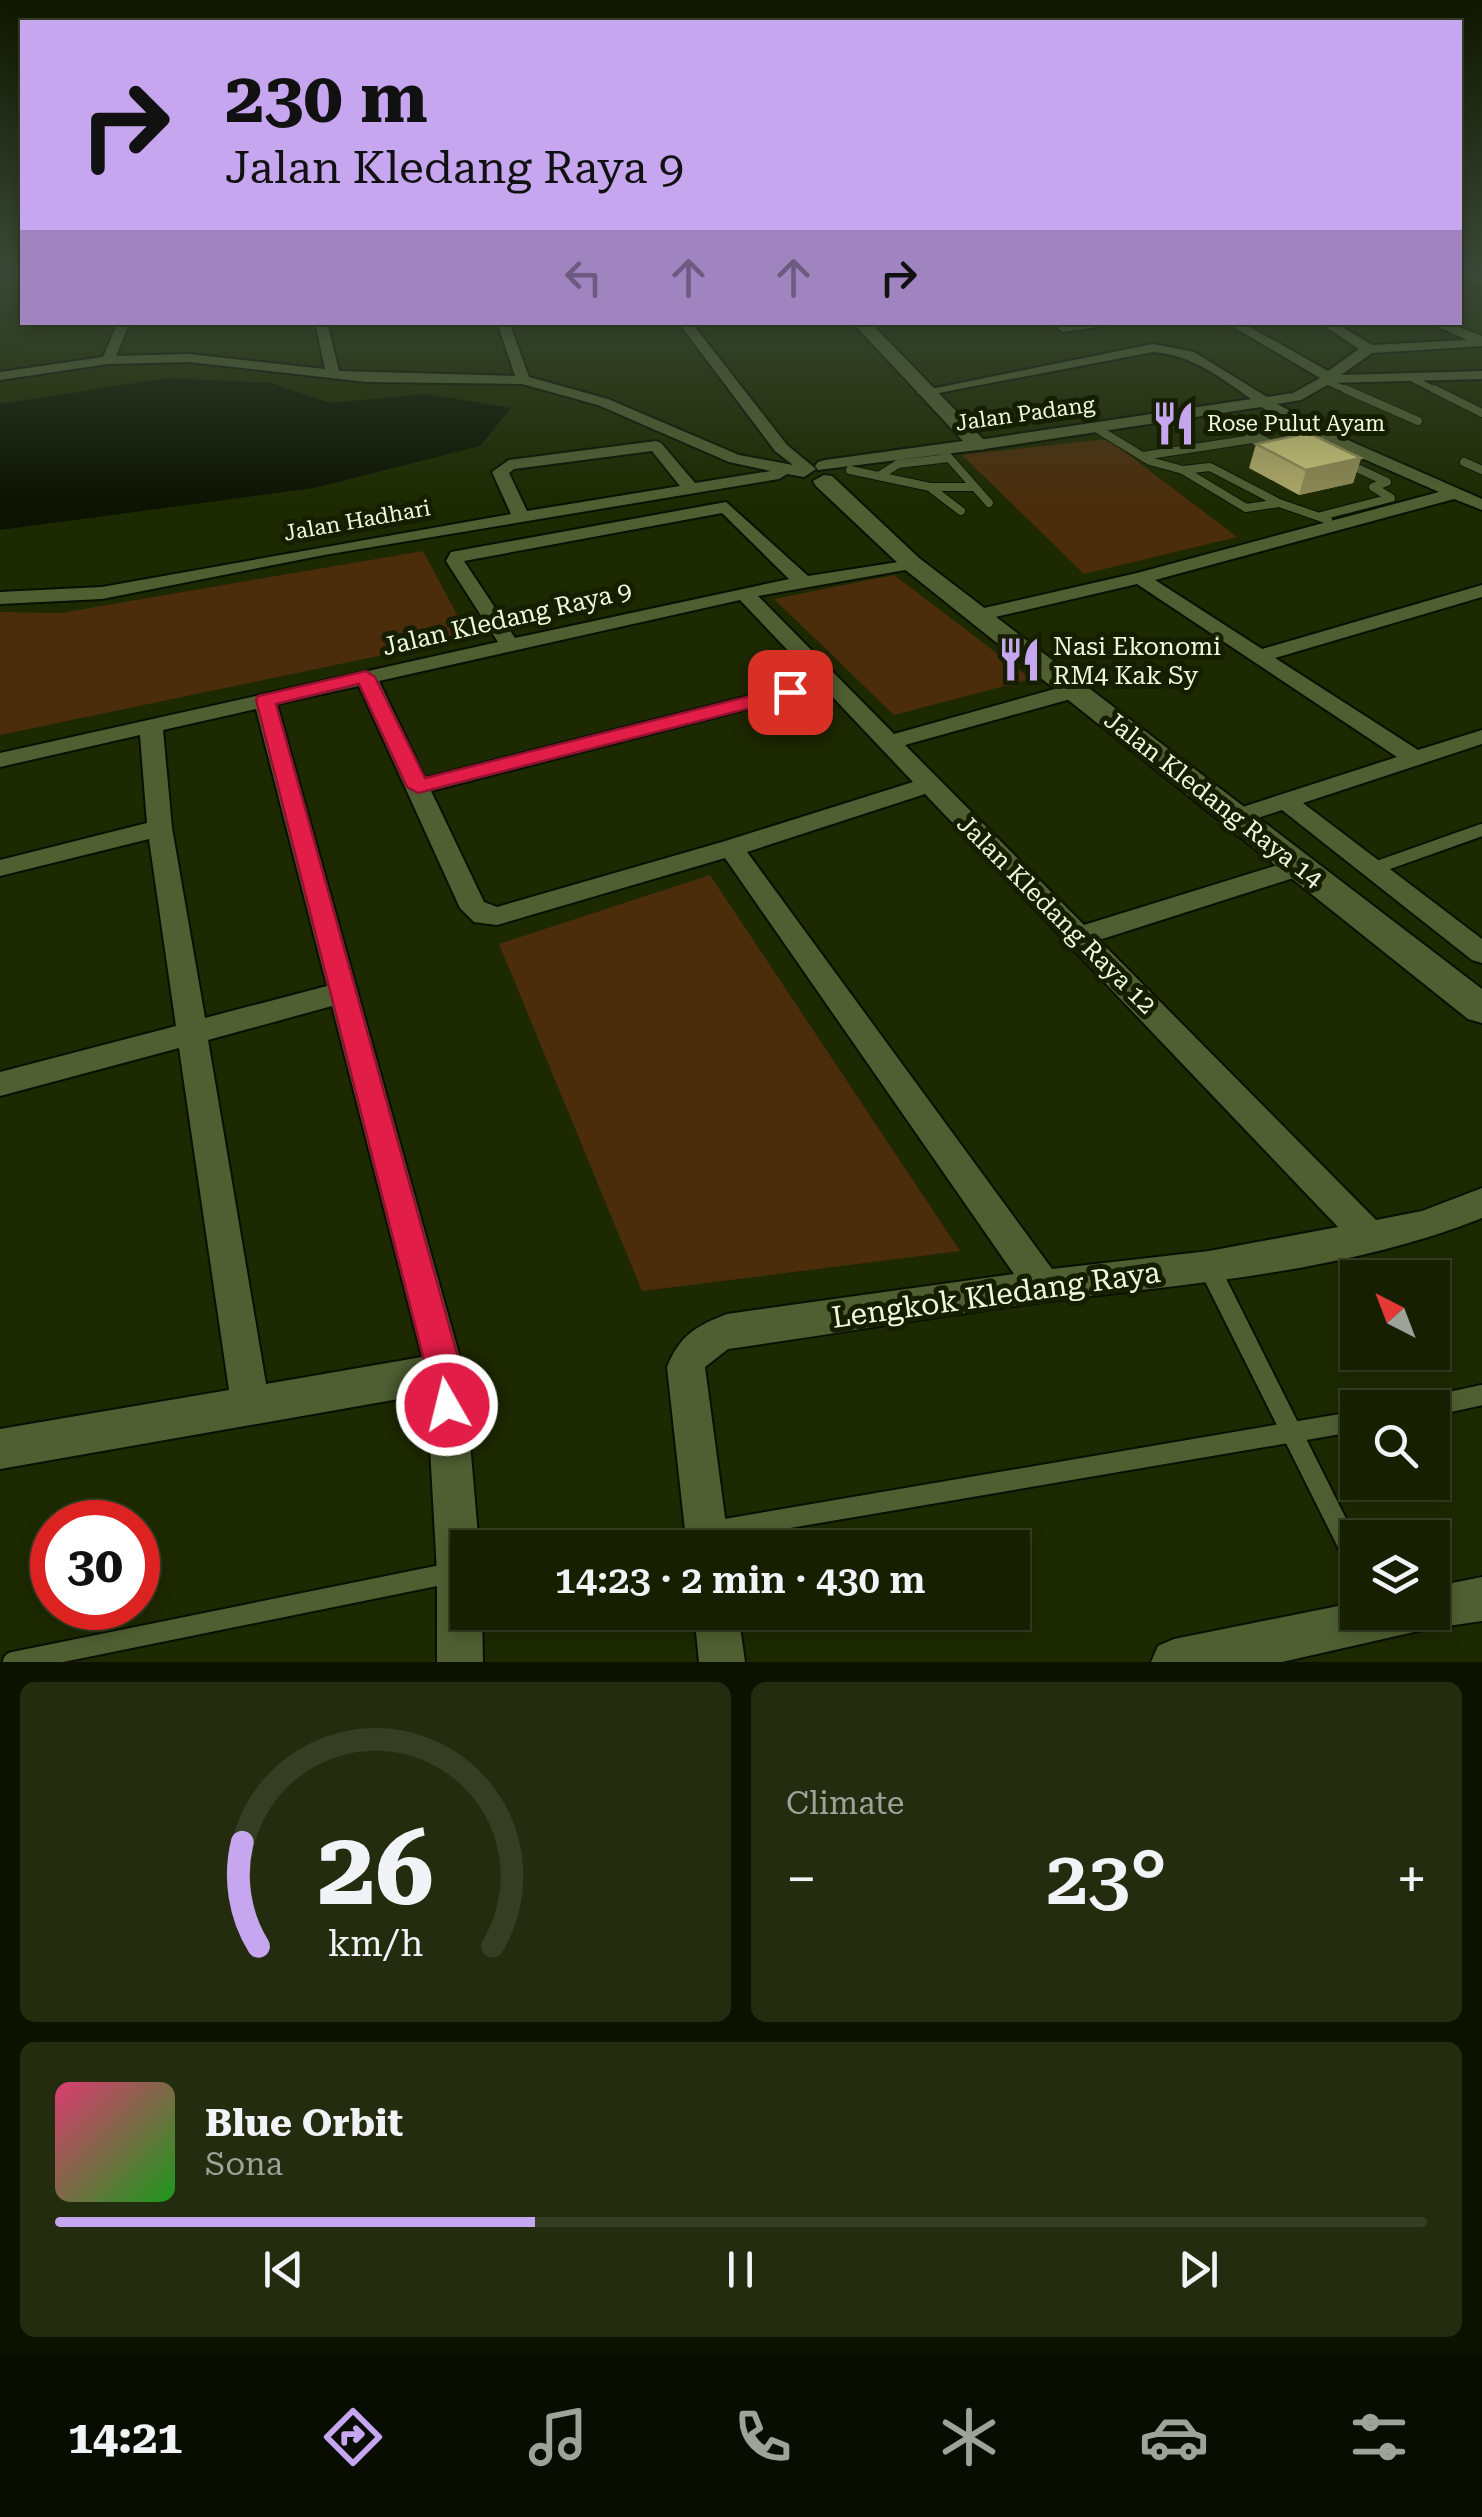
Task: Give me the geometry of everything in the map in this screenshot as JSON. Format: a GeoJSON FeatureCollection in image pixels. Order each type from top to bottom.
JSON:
{"type":"FeatureCollection","features":[{"type":"Feature","properties":{"kind":"street"},"geometry":{"type":"LineString","coordinates":[[108,360],[113,349]]}},
{"type":"Feature","properties":{"kind":"street"},"geometry":{"type":"LineString","coordinates":[[328,349],[333,374]]}},
{"type":"Feature","properties":{"kind":"street"},"geometry":{"type":"LineString","coordinates":[[512,349],[523,380]]}},
{"type":"Feature","properties":{"kind":"street"},"geometry":{"type":"LineString","coordinates":[[704,349],[780,448],[823,473]]}},
{"type":"Feature","properties":{"kind":"street"},"geometry":{"type":"LineString","coordinates":[[884,349],[978,446]]}},
{"type":"Feature","properties":{"kind":"street"},"geometry":{"type":"LineString","coordinates":[[1092,349],[1104,357]]}},
{"type":"Feature","properties":{"kind":"street"},"geometry":{"type":"LineString","coordinates":[[923,392],[1150,349]]}},
{"type":"Feature","properties":{"kind":"street"},"geometry":{"type":"LineString","coordinates":[[1165,349],[1193,356],[1334,449],[1394,466],[1482,505]]}},
{"type":"Feature","properties":{"kind":"street"},"geometry":{"type":"LineString","coordinates":[[1276,349],[1330,380],[1482,375]]}},
{"type":"Feature","properties":{"kind":"street","name":"Jalan Padang"},"geometry":{"type":"LineString","coordinates":[[823,473],[910,455],[946,454],[1296,398],[1330,380],[1348,361],[1368,349]]}},
{"type":"Feature","properties":{"kind":"street"},"geometry":{"type":"LineString","coordinates":[[0,376],[108,360],[188,358],[392,380],[523,380],[648,418],[722,454],[823,473]]}},
{"type":"Feature","properties":{"kind":"street"},"geometry":{"type":"LineString","coordinates":[[522,518],[500,472],[509,465],[656,446],[692,490]]}},
{"type":"Feature","properties":{"kind":"street"},"geometry":{"type":"LineString","coordinates":[[751,461],[775,454],[780,448]]}},
{"type":"Feature","properties":{"kind":"street"},"geometry":{"type":"LineString","coordinates":[[729,484],[749,473],[751,461]]}},
{"type":"Feature","properties":{"kind":"street","name":"Jalan Hadhari"},"geometry":{"type":"LineString","coordinates":[[0,598],[102,593],[324,550],[729,484],[823,473]]}},
{"type":"Feature","properties":{"kind":"street","name":"Jalan Kledang Raya 14"},"geometry":{"type":"LineString","coordinates":[[823,473],[853,512],[911,563],[1482,1008]]}},
{"type":"Feature","properties":{"kind":"street"},"geometry":{"type":"LineString","coordinates":[[978,615],[1140,578],[1329,520],[1455,493]]}},
{"type":"Feature","properties":{"kind":"street"},"geometry":{"type":"LineString","coordinates":[[510,644],[455,562],[457,556],[726,507],[803,582]]}},
{"type":"Feature","properties":{"kind":"street","name":"Jalan Kledang Raya 9"},"geometry":{"type":"LineString","coordinates":[[0,760],[510,644],[911,563]]}},
{"type":"Feature","properties":{"kind":"street"},"geometry":{"type":"LineString","coordinates":[[1140,578],[1416,759]]}},
{"type":"Feature","properties":{"kind":"street"},"geometry":{"type":"LineString","coordinates":[[1262,655],[1482,591]]}},
{"type":"Feature","properties":{"kind":"street","name":"Jalan Kledang Raya 12"},"geometry":{"type":"LineString","coordinates":[[744,594],[1370,1236]]}},
{"type":"Feature","properties":{"kind":"street"},"geometry":{"type":"LineString","coordinates":[[366,677],[473,908],[484,916],[498,916],[731,848],[927,785]]}},
{"type":"Feature","properties":{"kind":"street"},"geometry":{"type":"LineString","coordinates":[[418,787],[828,682]]}},
{"type":"Feature","properties":{"kind":"street"},"geometry":{"type":"LineString","coordinates":[[887,743],[1077,690]]}},
{"type":"Feature","properties":{"kind":"street"},"geometry":{"type":"LineString","coordinates":[[266,700],[445,1372],[456,1530]]}},
{"type":"Feature","properties":{"kind":"street"},"geometry":{"type":"LineString","coordinates":[[150,727],[160,828],[251,1408]]}},
{"type":"Feature","properties":{"kind":"street"},"geometry":{"type":"LineString","coordinates":[[1236,817],[1482,738]]}},
{"type":"Feature","properties":{"kind":"street"},"geometry":{"type":"LineString","coordinates":[[1285,802],[1480,950]]}},
{"type":"Feature","properties":{"kind":"street"},"geometry":{"type":"LineString","coordinates":[[0,868],[160,828]]}},
{"type":"Feature","properties":{"kind":"street"},"geometry":{"type":"LineString","coordinates":[[731,848],[1043,1286]]}},
{"type":"Feature","properties":{"kind":"street"},"geometry":{"type":"LineString","coordinates":[[1080,936],[1300,867]]}},
{"type":"Feature","properties":{"kind":"street"},"geometry":{"type":"LineString","coordinates":[[1430,969],[1480,950]]}},
{"type":"Feature","properties":{"kind":"street"},"geometry":{"type":"LineString","coordinates":[[0,1084],[342,992]]}},
{"type":"Feature","properties":{"kind":"street","name":"Lengkok Kledang Raya"},"geometry":{"type":"LineString","coordinates":[[706,1530],[686,1367],[691,1352],[705,1340],[727,1332],[1208,1266],[1422,1226],[1482,1203]]}},
{"type":"Feature","properties":{"kind":"street"},"geometry":{"type":"LineString","coordinates":[[0,1449],[445,1372]]}},
{"type":"Feature","properties":{"kind":"street"},"geometry":{"type":"LineString","coordinates":[[1450,1605],[1482,1599]]}},
{"type":"Feature","properties":{"kind":"street"},"geometry":{"type":"LineString","coordinates":[[1174,1662],[1340,1626]]}},
{"type":"Feature","properties":{"kind":"street"},"geometry":{"type":"LineString","coordinates":[[460,1630],[460,1662]]}},
{"type":"Feature","properties":{"kind":"street"},"geometry":{"type":"LineString","coordinates":[[718,1630],[722,1662]]}},
{"type":"Feature","properties":{"kind":"lane"},"geometry":{"type":"LineString","coordinates":[[1411,378],[1482,413]]}},
{"type":"Feature","properties":{"kind":"lane"},"geometry":{"type":"LineString","coordinates":[[1330,380],[1418,422]]}},
{"type":"Feature","properties":{"kind":"lane"},"geometry":{"type":"LineString","coordinates":[[1207,411],[1295,452]]}},
{"type":"Feature","properties":{"kind":"lane"},"geometry":{"type":"LineString","coordinates":[[1096,428],[1142,456],[1183,470],[1246,508],[1279,504]]}},
{"type":"Feature","properties":{"kind":"lane"},"geometry":{"type":"LineString","coordinates":[[1142,456],[1259,438]]}},
{"type":"Feature","properties":{"kind":"lane"},"geometry":{"type":"LineString","coordinates":[[1183,470],[1210,467],[1279,504],[1329,520],[1391,498],[1373,486],[1387,482],[1361,470],[1334,449]]}},
{"type":"Feature","properties":{"kind":"lane"},"geometry":{"type":"LineString","coordinates":[[879,476],[898,464],[946,454],[989,503]]}},
{"type":"Feature","properties":{"kind":"lane"},"geometry":{"type":"LineString","coordinates":[[1464,462],[1482,470]]}},
{"type":"Feature","properties":{"kind":"lane"},"geometry":{"type":"LineString","coordinates":[[1361,470],[1394,466]]}},
{"type":"Feature","properties":{"kind":"lane"},"geometry":{"type":"LineString","coordinates":[[823,473],[879,476],[930,487],[974,486]]}},
{"type":"Feature","properties":{"kind":"lane"},"geometry":{"type":"LineString","coordinates":[[930,487],[961,511]]}},
{"type":"Feature","properties":{"kind":"lane"},"geometry":{"type":"LineString","coordinates":[[1372,869],[1482,830]]}},
{"type":"Feature","properties":{"kind":"lane"},"geometry":{"type":"LineString","coordinates":[[1208,1266],[1340,1530]]}},
{"type":"Feature","properties":{"kind":"lane"},"geometry":{"type":"LineString","coordinates":[[1450,1402],[1482,1395]]}},
{"type":"Feature","properties":{"kind":"lane"},"geometry":{"type":"LineString","coordinates":[[763,1530],[1340,1425]]}},
{"type":"Feature","properties":{"kind":"lane"},"geometry":{"type":"LineString","coordinates":[[12,1662],[450,1574]]}},
{"type":"Feature","properties":{"kind":"shaded area"},"geometry":{"type":"Polygon","coordinates":[[[167,378],[271,383],[330,403],[427,394],[511,408],[480,446],[314,488],[0,530],[0,404],[167,378]]]}},
{"type":"Feature","properties":{"kind":"shaded area"},"geometry":{"type":"Polygon","coordinates":[[[1108,439],[1237,537],[1084,574],[962,455],[1108,439]]]}},
{"type":"Feature","properties":{"kind":"shaded area"},"geometry":{"type":"Polygon","coordinates":[[[423,551],[469,637],[0,735],[0,612],[60,613],[423,551]]]}},
{"type":"Feature","properties":{"kind":"shaded area"},"geometry":{"type":"Polygon","coordinates":[[[894,575],[1031,679],[894,715],[774,599],[894,575]]]}},
{"type":"Feature","properties":{"kind":"shaded area"},"geometry":{"type":"Polygon","coordinates":[[[710,875],[960,1251],[642,1291],[499,944],[710,875]]]}},
{"type":"Feature","properties":{"kind":"building"},"geometry":{"type":"Polygon","coordinates":[[[1309,433],[1361,458],[1306,470],[1256,444],[1309,433]]]}},
{"type":"Feature","properties":{"kind":"place","name":"Rose Pulut Ayam"},"geometry":{"type":"Point","coordinates":[1174,423]}},
{"type":"Feature","properties":{"kind":"place","name":"Nasi Ekonomi RM4 Kak Sy"},"geometry":{"type":"Point","coordinates":[1020,660]}},
{"type":"Feature","properties":{"kind":"route"},"geometry":{"type":"LineString","coordinates":[[447,1405],[445,1372],[266,700],[366,677],[418,787],[790,692]]}}]}
